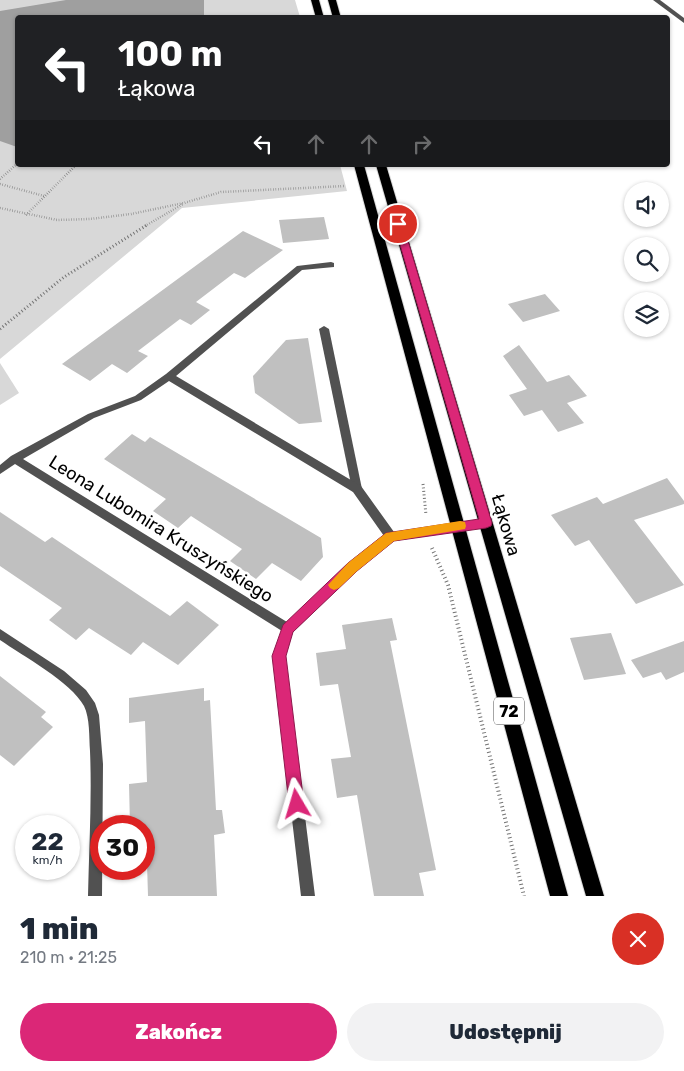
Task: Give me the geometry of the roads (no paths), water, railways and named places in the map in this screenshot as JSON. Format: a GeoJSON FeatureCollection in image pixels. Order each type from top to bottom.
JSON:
{"type":"FeatureCollection","features":[{"type":"Feature","properties":{"kind":"main road"},"geometry":{"type":"LineString","coordinates":[[315,0],[319,15]]}},
{"type":"Feature","properties":{"kind":"main road"},"geometry":{"type":"LineString","coordinates":[[332,0],[336,15]]}},
{"type":"Feature","properties":{"kind":"main road","name":"72"},"geometry":{"type":"LineString","coordinates":[[360,167],[559,896]]}},
{"type":"Feature","properties":{"kind":"main road","name":"Łąkowa"},"geometry":{"type":"LineString","coordinates":[[382,167],[595,896]]}},
{"type":"Feature","properties":{"kind":"street"},"geometry":{"type":"LineString","coordinates":[[656,0],[684,21]]}},
{"type":"Feature","properties":{"kind":"street"},"geometry":{"type":"LineString","coordinates":[[0,470],[92,416],[138,398],[169,376],[300,268],[331,265]]}},
{"type":"Feature","properties":{"kind":"street"},"geometry":{"type":"LineString","coordinates":[[324,330],[357,490],[390,537]]}},
{"type":"Feature","properties":{"kind":"street"},"geometry":{"type":"LineString","coordinates":[[169,376],[357,490]]}},
{"type":"Feature","properties":{"kind":"street","name":"Leona Lubomira Kruszyńskiego"},"geometry":{"type":"LineString","coordinates":[[15,460],[288,629]]}},
{"type":"Feature","properties":{"kind":"street"},"geometry":{"type":"LineString","coordinates":[[308,896],[279,656],[288,629],[352,567],[390,537],[486,523]]}},
{"type":"Feature","properties":{"kind":"street"},"geometry":{"type":"LineString","coordinates":[[0,634],[75,686],[91,705],[96,732],[95,896]]}}]}
